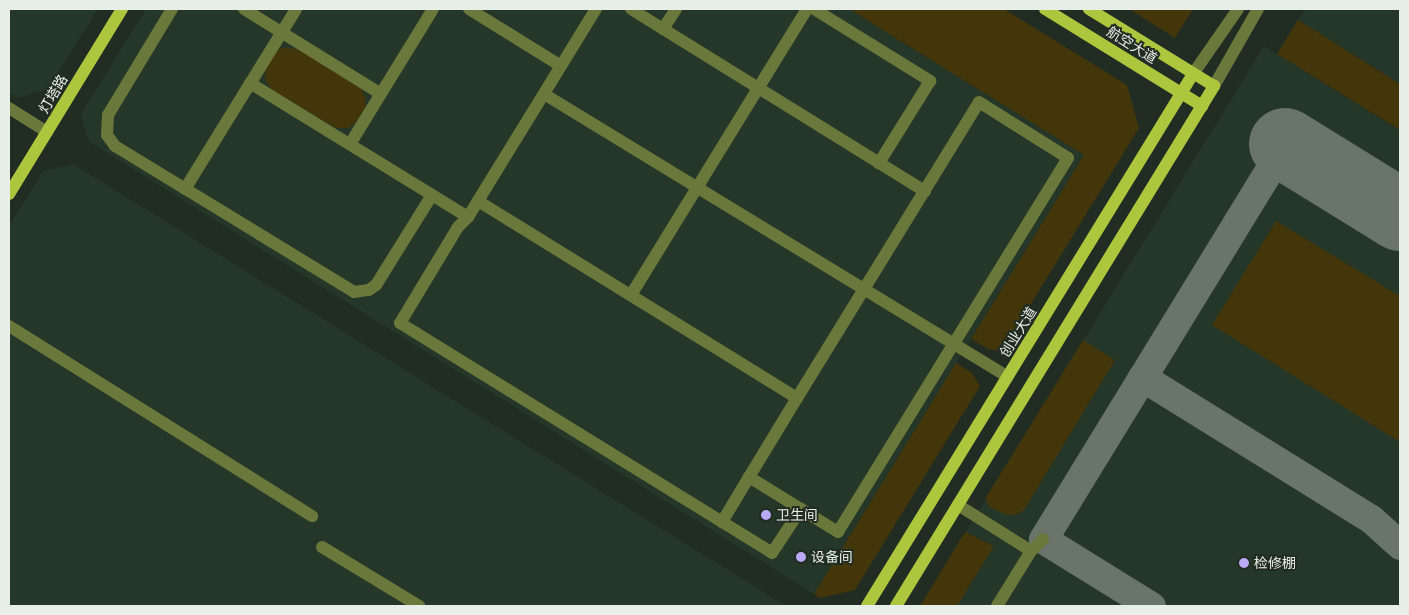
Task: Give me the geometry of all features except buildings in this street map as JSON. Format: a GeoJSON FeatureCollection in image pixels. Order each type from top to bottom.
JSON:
{"type":"FeatureCollection","features":[{"type":"Feature","properties":{"kind":"main road","name":"灯塔路"},"geometry":{"type":"LineString","coordinates":[[9,194],[122,9]]}},
{"type":"Feature","properties":{"kind":"main road","name":"航空大道"},"geometry":{"type":"LineString","coordinates":[[1045,9],[1202,106]]}},
{"type":"Feature","properties":{"kind":"main road","name":"航空大道"},"geometry":{"type":"LineString","coordinates":[[1089,9],[1214,86]]}},
{"type":"Feature","properties":{"kind":"main road","name":"创业大道"},"geometry":{"type":"LineString","coordinates":[[867,606],[1193,74]]}},
{"type":"Feature","properties":{"kind":"main road"},"geometry":{"type":"LineString","coordinates":[[896,606],[1214,86]]}},
{"type":"Feature","properties":{"kind":"street"},"geometry":{"type":"LineString","coordinates":[[172,9],[108,115],[106,129],[115,146],[347,289],[361,292],[376,285],[432,195]]}},
{"type":"Feature","properties":{"kind":"street"},"geometry":{"type":"LineString","coordinates":[[244,9],[381,94]]}},
{"type":"Feature","properties":{"kind":"street"},"geometry":{"type":"LineString","coordinates":[[185,189],[296,9]]}},
{"type":"Feature","properties":{"kind":"street"},"geometry":{"type":"LineString","coordinates":[[350,144],[433,9]]}},
{"type":"Feature","properties":{"kind":"street"},"geometry":{"type":"LineString","coordinates":[[469,9],[561,66]]}},
{"type":"Feature","properties":{"kind":"street"},"geometry":{"type":"LineString","coordinates":[[596,9],[468,217],[458,226],[400,323],[772,553],[801,509]]}},
{"type":"Feature","properties":{"kind":"street"},"geometry":{"type":"LineString","coordinates":[[631,9],[925,191]]}},
{"type":"Feature","properties":{"kind":"street"},"geometry":{"type":"LineString","coordinates":[[663,29],[676,9]]}},
{"type":"Feature","properties":{"kind":"street"},"geometry":{"type":"LineString","coordinates":[[631,295],[807,9]]}},
{"type":"Feature","properties":{"kind":"street"},"geometry":{"type":"LineString","coordinates":[[814,9],[930,81],[879,162]]}},
{"type":"Feature","properties":{"kind":"street"},"geometry":{"type":"LineString","coordinates":[[1193,74],[1238,9]]}},
{"type":"Feature","properties":{"kind":"street"},"geometry":{"type":"LineString","coordinates":[[1214,86],[1258,9]]}},
{"type":"Feature","properties":{"kind":"street"},"geometry":{"type":"LineString","coordinates":[[250,83],[468,217]]}},
{"type":"Feature","properties":{"kind":"street"},"geometry":{"type":"LineString","coordinates":[[544,94],[1008,377]]}},
{"type":"Feature","properties":{"kind":"street"},"geometry":{"type":"LineString","coordinates":[[722,522],[749,477],[797,398],[979,102],[1068,158],[838,532],[749,477]]}},
{"type":"Feature","properties":{"kind":"street"},"geometry":{"type":"LineString","coordinates":[[9,108],[47,132]]}},
{"type":"Feature","properties":{"kind":"street"},"geometry":{"type":"LineString","coordinates":[[478,201],[797,398]]}},
{"type":"Feature","properties":{"kind":"street"},"geometry":{"type":"LineString","coordinates":[[9,326],[312,516]]}},
{"type":"Feature","properties":{"kind":"street"},"geometry":{"type":"LineString","coordinates":[[958,505],[1031,551]]}},
{"type":"Feature","properties":{"kind":"street"},"geometry":{"type":"LineString","coordinates":[[997,606],[1031,551],[1043,540]]}},
{"type":"Feature","properties":{"kind":"street"},"geometry":{"type":"LineString","coordinates":[[322,547],[419,606]]}},
{"type":"Feature","properties":{"kind":"shaded area"},"geometry":{"type":"Polygon","coordinates":[[[9,9],[98,9],[48,89],[17,98],[9,93],[9,9]]]}},
{"type":"Feature","properties":{"kind":"shaded area"},"geometry":{"type":"Polygon","coordinates":[[[146,9],[849,9],[1084,155],[814,594],[88,141],[81,114],[146,9]]]}},
{"type":"Feature","properties":{"kind":"shaded area"},"geometry":{"type":"Polygon","coordinates":[[[849,9],[1004,9],[1127,85],[1139,128],[1002,351],[988,349],[971,339],[1084,155],[849,9]]]}},
{"type":"Feature","properties":{"kind":"shaded area"},"geometry":{"type":"Polygon","coordinates":[[[1129,9],[1193,9],[1175,38],[1129,9]]]}},
{"type":"Feature","properties":{"kind":"shaded area"},"geometry":{"type":"Polygon","coordinates":[[[1305,9],[1400,9],[1400,84],[1298,20],[1305,9]]]}},
{"type":"Feature","properties":{"kind":"shaded area"},"geometry":{"type":"Polygon","coordinates":[[[1298,20],[1400,84],[1400,130],[1277,54],[1298,20]]]}},
{"type":"Feature","properties":{"kind":"shaded area"},"geometry":{"type":"Polygon","coordinates":[[[1264,46],[1400,131],[1400,606],[920,606],[1264,46]]]}},
{"type":"Feature","properties":{"kind":"shaded area"},"geometry":{"type":"Polygon","coordinates":[[[287,47],[299,50],[360,87],[365,96],[366,106],[356,122],[349,128],[336,128],[271,89],[265,79],[266,68],[278,50],[287,47]]]}},
{"type":"Feature","properties":{"kind":"shaded area"},"geometry":{"type":"Polygon","coordinates":[[[73,164],[786,606],[9,606],[9,226],[43,171],[73,164]]]}},
{"type":"Feature","properties":{"kind":"shaded area"},"geometry":{"type":"Polygon","coordinates":[[[1276,221],[1400,296],[1400,442],[1212,325],[1276,221]]]}},
{"type":"Feature","properties":{"kind":"shaded area"},"geometry":{"type":"Polygon","coordinates":[[[1083,340],[1115,360],[1024,510],[1016,515],[1004,514],[990,507],[985,499],[1083,340]]]}},
{"type":"Feature","properties":{"kind":"shaded area"},"geometry":{"type":"Polygon","coordinates":[[[956,363],[972,373],[980,386],[855,590],[820,598],[814,594],[956,363]]]}},
{"type":"Feature","properties":{"kind":"shaded area"},"geometry":{"type":"Polygon","coordinates":[[[965,532],[994,546],[957,606],[920,606],[965,532]]]}},
{"type":"Feature","properties":{"kind":"taxiway"},"geometry":{"type":"LineString","coordinates":[[1151,606],[1043,539],[1285,144]]}},
{"type":"Feature","properties":{"kind":"taxiway"},"geometry":{"type":"LineString","coordinates":[[1142,377],[1371,519],[1400,545]]}},
{"type":"Feature","properties":{"kind":"runway"},"geometry":{"type":"LineString","coordinates":[[1285,144],[1400,215]]}},
{"type":"Feature","properties":{"kind":"place","name":"卫生间"},"geometry":{"type":"Point","coordinates":[766,515]}},
{"type":"Feature","properties":{"kind":"place","name":"设备间"},"geometry":{"type":"Point","coordinates":[801,557]}},
{"type":"Feature","properties":{"kind":"place","name":"检修棚"},"geometry":{"type":"Point","coordinates":[1244,563]}}]}
